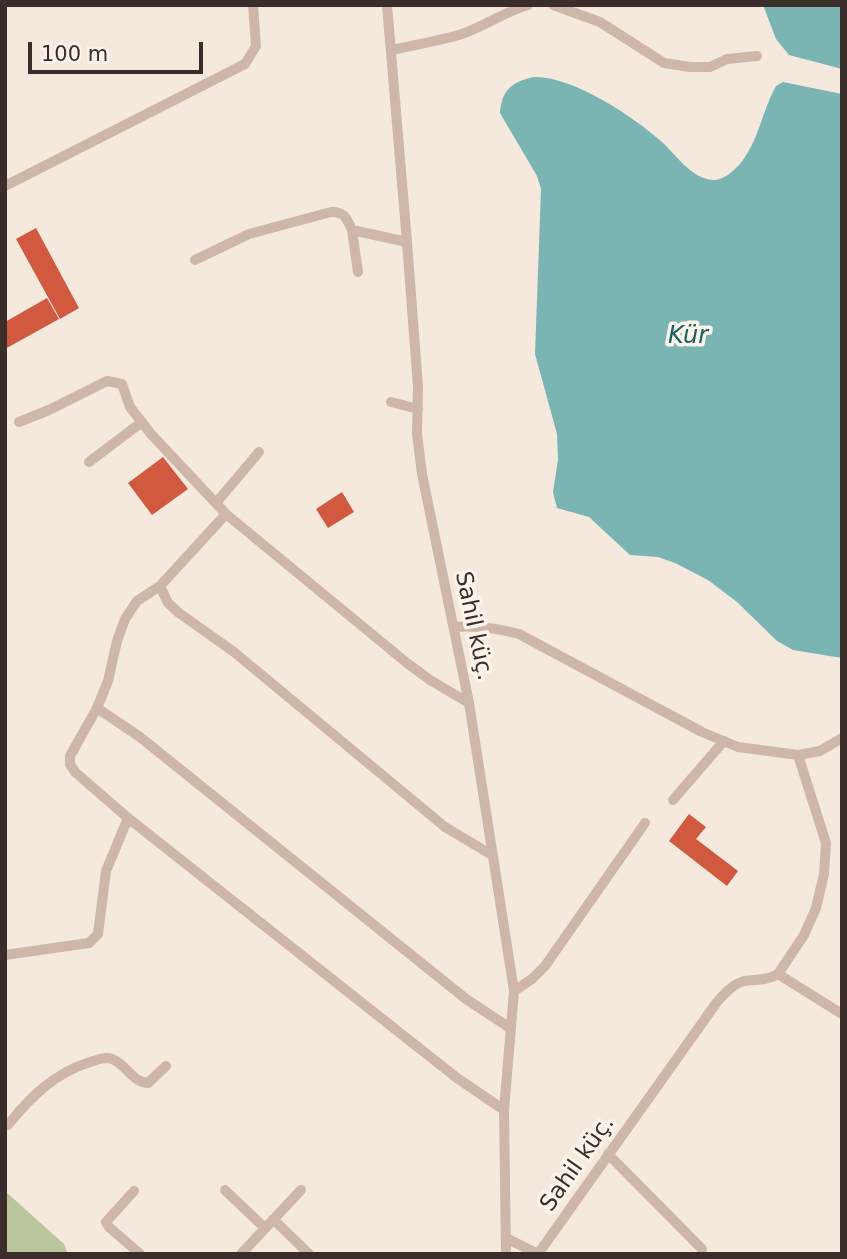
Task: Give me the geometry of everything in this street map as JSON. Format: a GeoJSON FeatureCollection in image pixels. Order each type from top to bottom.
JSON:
{"type":"FeatureCollection","features":[{"type":"Feature","properties":{"kind":"street"},"geometry":{"type":"LineString","coordinates":[[5,186],[245,64],[256,46],[253,5]]}},
{"type":"Feature","properties":{"kind":"street","name":"Sahil küç."},"geometry":{"type":"LineString","coordinates":[[387,5],[418,387],[422,474],[469,703],[514,991],[504,1110],[506,1254]]}},
{"type":"Feature","properties":{"kind":"street"},"geometry":{"type":"LineString","coordinates":[[391,50],[462,33],[506,12],[528,5]]}},
{"type":"Feature","properties":{"kind":"street"},"geometry":{"type":"LineString","coordinates":[[553,5],[600,22],[664,63],[710,67],[727,59],[757,56]]}},
{"type":"Feature","properties":{"kind":"street"},"geometry":{"type":"LineString","coordinates":[[195,260],[249,234],[338,212],[346,217],[352,230],[358,272]]}},
{"type":"Feature","properties":{"kind":"street"},"geometry":{"type":"LineString","coordinates":[[352,230],[407,242]]}},
{"type":"Feature","properties":{"kind":"street"},"geometry":{"type":"LineString","coordinates":[[19,422],[107,381],[122,384],[130,407],[226,514],[407,663],[469,703]]}},
{"type":"Feature","properties":{"kind":"street"},"geometry":{"type":"LineString","coordinates":[[391,402],[418,409]]}},
{"type":"Feature","properties":{"kind":"street"},"geometry":{"type":"LineString","coordinates":[[89,463],[142,422]]}},
{"type":"Feature","properties":{"kind":"street"},"geometry":{"type":"LineString","coordinates":[[216,503],[259,452]]}},
{"type":"Feature","properties":{"kind":"street"},"geometry":{"type":"LineString","coordinates":[[226,514],[160,586],[137,601],[125,618],[108,681],[97,708],[70,756],[70,764],[75,772],[128,818],[457,1078],[504,1110]]}},
{"type":"Feature","properties":{"kind":"street"},"geometry":{"type":"LineString","coordinates":[[160,586],[168,603],[179,613],[234,652],[445,827],[492,855]]}},
{"type":"Feature","properties":{"kind":"street"},"geometry":{"type":"LineString","coordinates":[[454,627],[494,627],[519,634],[702,733],[738,747],[799,755],[820,751],[842,738]]}},
{"type":"Feature","properties":{"kind":"street"},"geometry":{"type":"LineString","coordinates":[[97,708],[140,737],[466,999],[510,1028]]}},
{"type":"Feature","properties":{"kind":"street"},"geometry":{"type":"LineString","coordinates":[[673,800],[724,741]]}},
{"type":"Feature","properties":{"kind":"street"},"geometry":{"type":"LineString","coordinates":[[799,755],[826,843],[824,874],[816,908],[804,934],[778,974],[842,1014]]}},
{"type":"Feature","properties":{"kind":"street"},"geometry":{"type":"LineString","coordinates":[[5,955],[94,940],[98,934],[106,871],[128,818]]}},
{"type":"Feature","properties":{"kind":"street"},"geometry":{"type":"LineString","coordinates":[[514,991],[545,966],[645,823]]}},
{"type":"Feature","properties":{"kind":"street","name":"Sahil küç."},"geometry":{"type":"LineString","coordinates":[[538,1254],[717,1002],[729,989],[741,982],[771,978],[778,974]]}},
{"type":"Feature","properties":{"kind":"street"},"geometry":{"type":"LineString","coordinates":[[5,1125],[56,1076],[69,1069],[102,1058],[111,1059],[140,1083],[148,1083],[166,1066]]}},
{"type":"Feature","properties":{"kind":"street"},"geometry":{"type":"LineString","coordinates":[[608,1154],[702,1248]]}},
{"type":"Feature","properties":{"kind":"street"},"geometry":{"type":"LineString","coordinates":[[225,1190],[265,1228]]}},
{"type":"Feature","properties":{"kind":"street"},"geometry":{"type":"LineString","coordinates":[[241,1254],[301,1190]]}},
{"type":"Feature","properties":{"kind":"street"},"geometry":{"type":"LineString","coordinates":[[134,1191],[106,1222],[140,1254]]}},
{"type":"Feature","properties":{"kind":"street"},"geometry":{"type":"LineString","coordinates":[[273,1219],[309,1254]]}},
{"type":"Feature","properties":{"kind":"street"},"geometry":{"type":"LineString","coordinates":[[506,1238],[538,1254]]}},
{"type":"Feature","properties":{"kind":"green space"},"geometry":{"type":"Polygon","coordinates":[[[5,1191],[64,1244],[68,1254],[5,1254],[5,1191]]]}},
{"type":"Feature","properties":{"kind":"water"},"geometry":{"type":"Polygon","coordinates":[[[763,5],[842,5],[842,69],[789,55],[776,39],[763,5]]]}},
{"type":"Feature","properties":{"kind":"water","name":"Kür"},"geometry":{"type":"Polygon","coordinates":[[[534,77],[567,83],[602,100],[650,132],[691,171],[705,179],[713,180],[726,176],[743,160],[776,86],[783,82],[842,94],[842,658],[793,650],[777,641],[737,602],[708,580],[658,557],[630,555],[589,517],[557,508],[553,492],[558,460],[557,434],[535,354],[541,189],[537,176],[500,113],[506,92],[514,84],[534,77]]]}},
{"type":"Feature","properties":{"kind":"building"},"geometry":{"type":"Polygon","coordinates":[[[36,228],[79,308],[60,319],[16,239],[36,228]]]}},
{"type":"Feature","properties":{"kind":"building"},"geometry":{"type":"Polygon","coordinates":[[[47,298],[59,319],[5,349],[5,322],[47,298]]]}},
{"type":"Feature","properties":{"kind":"building"},"geometry":{"type":"Polygon","coordinates":[[[163,457],[188,489],[152,515],[128,483],[163,457]]]}},
{"type":"Feature","properties":{"kind":"building"},"geometry":{"type":"Polygon","coordinates":[[[342,492],[354,512],[328,528],[316,509],[342,492]]]}},
{"type":"Feature","properties":{"kind":"building"},"geometry":{"type":"Polygon","coordinates":[[[689,814],[706,827],[696,839],[738,871],[727,886],[669,841],[689,814]]]}}]}
